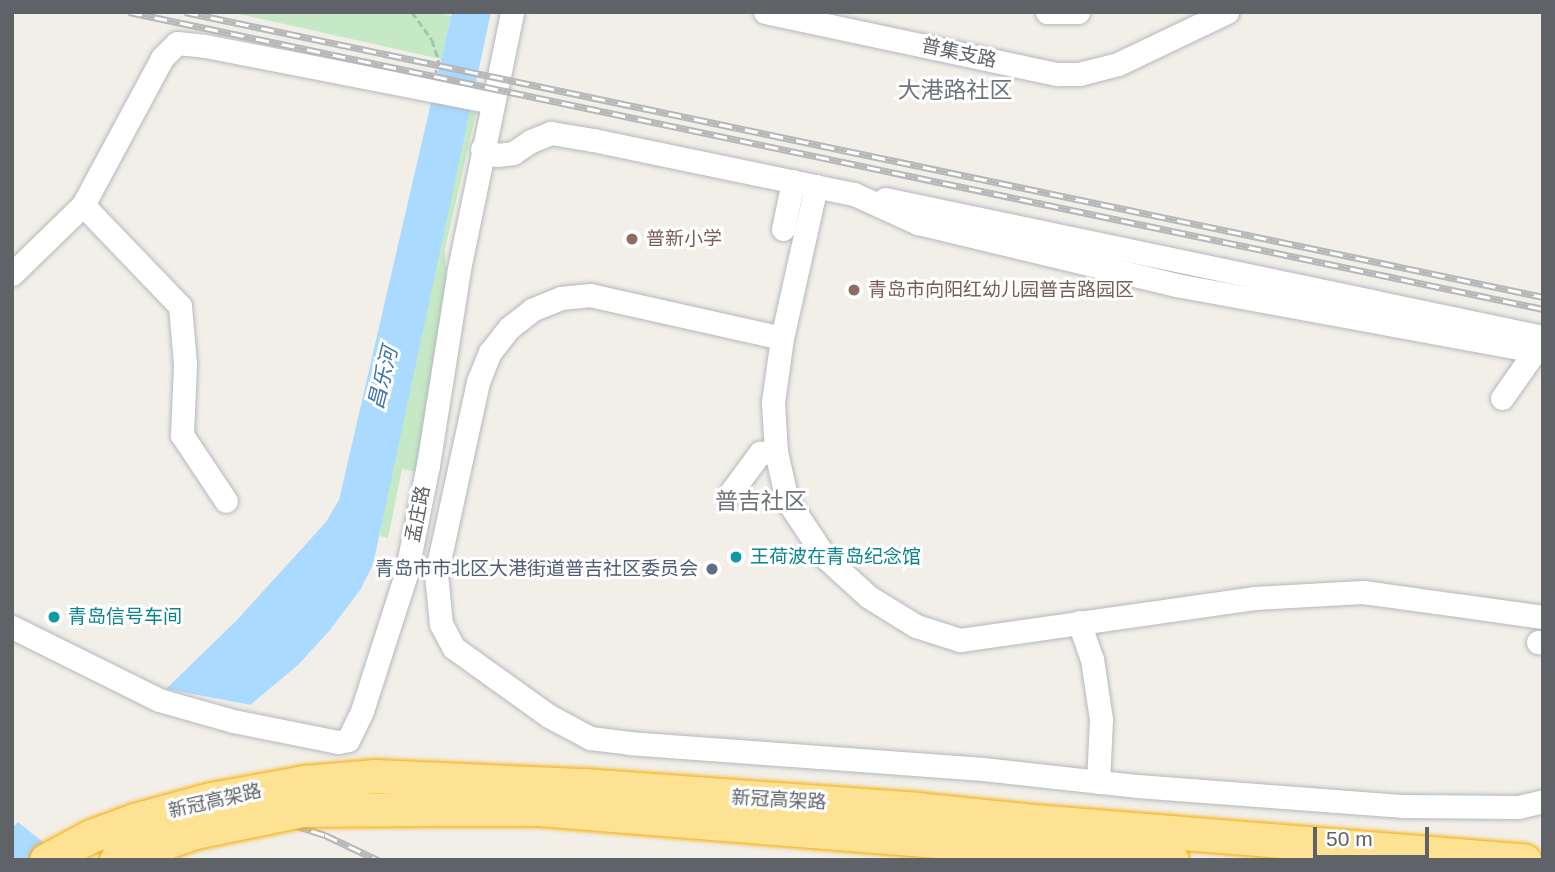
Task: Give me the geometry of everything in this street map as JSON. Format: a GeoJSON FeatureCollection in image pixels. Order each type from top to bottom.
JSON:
{"type":"FeatureCollection","features":[{"type":"Feature","properties":{"kind":"highway","name":"新冠高架路"},"geometry":{"type":"LineString","coordinates":[[46,860],[91,836],[134,820],[211,799],[305,782],[375,776],[584,785],[916,809],[1524,860]]}},
{"type":"Feature","properties":{"kind":"highway","name":"新冠高架路"},"geometry":{"type":"LineString","coordinates":[[116,860],[195,831],[302,810],[436,809],[538,809],[1172,860]]}},
{"type":"Feature","properties":{"kind":"street","name":"孟庄路"},"geometry":{"type":"LineString","coordinates":[[12,627],[159,700],[233,721],[338,742],[348,740],[362,711],[406,574],[482,149],[482,100],[512,12]]}},
{"type":"Feature","properties":{"kind":"street","name":"普集支路"},"geometry":{"type":"LineString","coordinates":[[765,12],[1058,74],[1079,74],[1118,64],[1227,12]]}},
{"type":"Feature","properties":{"kind":"street"},"geometry":{"type":"LineString","coordinates":[[1047,12],[1077,12]]}},
{"type":"Feature","properties":{"kind":"street"},"geometry":{"type":"LineString","coordinates":[[12,274],[83,205],[162,58],[177,43],[205,46],[482,100]]}},
{"type":"Feature","properties":{"kind":"street"},"geometry":{"type":"LineString","coordinates":[[482,149],[498,155],[513,153],[531,141],[551,133],[854,194],[918,223],[1162,282],[1540,347],[1502,398]]}},
{"type":"Feature","properties":{"kind":"street"},"geometry":{"type":"LineString","coordinates":[[783,229],[805,183]]}},
{"type":"Feature","properties":{"kind":"street"},"geometry":{"type":"LineString","coordinates":[[805,183],[773,402],[776,452],[787,500],[825,557],[869,597],[916,626],[960,640],[1254,598],[1363,593],[1543,617]]}},
{"type":"Feature","properties":{"kind":"street"},"geometry":{"type":"LineString","coordinates":[[83,205],[180,306],[186,364],[182,435],[226,500]]}},
{"type":"Feature","properties":{"kind":"street"},"geometry":{"type":"LineString","coordinates":[[782,338],[590,295],[561,298],[532,310],[509,328],[490,352],[478,382],[436,574],[441,624],[454,648],[549,716],[590,738],[1404,806],[1518,807],[1543,801]]}},
{"type":"Feature","properties":{"kind":"street"},"geometry":{"type":"LineString","coordinates":[[731,492],[760,453],[776,452]]}},
{"type":"Feature","properties":{"kind":"street"},"geometry":{"type":"LineString","coordinates":[[1079,622],[1092,659],[1101,719],[1098,782]]}},
{"type":"Feature","properties":{"kind":"path"},"geometry":{"type":"LineString","coordinates":[[412,12],[432,40],[439,60],[433,91]]}},
{"type":"Feature","properties":{"kind":"green space"},"geometry":{"type":"Polygon","coordinates":[[[230,12],[436,12],[451,16],[441,59],[230,12]]]}},
{"type":"Feature","properties":{"kind":"green space"},"geometry":{"type":"Polygon","coordinates":[[[469,111],[476,113],[445,249],[447,284],[418,472],[402,469],[388,538],[380,536],[383,516],[469,111]]]}},
{"type":"Feature","properties":{"kind":"water","name":"昌乐河"},"geometry":{"type":"Polygon","coordinates":[[[452,12],[491,12],[373,565],[360,590],[330,630],[298,665],[250,705],[166,689],[237,620],[326,522],[339,500],[452,12]]]}},
{"type":"Feature","properties":{"kind":"water"},"geometry":{"type":"Polygon","coordinates":[[[18,822],[65,860],[12,860],[12,828],[18,822]]]}},
{"type":"Feature","properties":{"kind":"pier"},"geometry":{"type":"Polygon","coordinates":[[[166,689],[250,705],[248,708],[163,691],[166,689]]]}},
{"type":"Feature","properties":{"kind":"railway"},"geometry":{"type":"LineString","coordinates":[[129,12],[1543,309]]}},
{"type":"Feature","properties":{"kind":"railway"},"geometry":{"type":"LineString","coordinates":[[185,12],[1543,297]]}},
{"type":"Feature","properties":{"kind":"railway"},"geometry":{"type":"LineString","coordinates":[[262,815],[325,835],[378,860]]}},
{"type":"Feature","properties":{"kind":"place","name":"普新小学"},"geometry":{"type":"Point","coordinates":[632,239]}},
{"type":"Feature","properties":{"kind":"place","name":"青岛市向阳红幼儿园普吉路园区"},"geometry":{"type":"Point","coordinates":[854,290]}},
{"type":"Feature","properties":{"kind":"place","name":"王荷波在青岛纪念馆"},"geometry":{"type":"Point","coordinates":[736,557]}},
{"type":"Feature","properties":{"kind":"place","name":"青岛市市北区大港街道普吉社区委员会"},"geometry":{"type":"Point","coordinates":[712,569]}},
{"type":"Feature","properties":{"kind":"place","name":"青岛信号车间"},"geometry":{"type":"Point","coordinates":[54,617]}},
{"type":"Feature","properties":{"kind":"district","name":"大港路社区"},"geometry":{"type":"Point","coordinates":[955,90]}},
{"type":"Feature","properties":{"kind":"district","name":"普吉社区"},"geometry":{"type":"Point","coordinates":[761,501]}}]}
